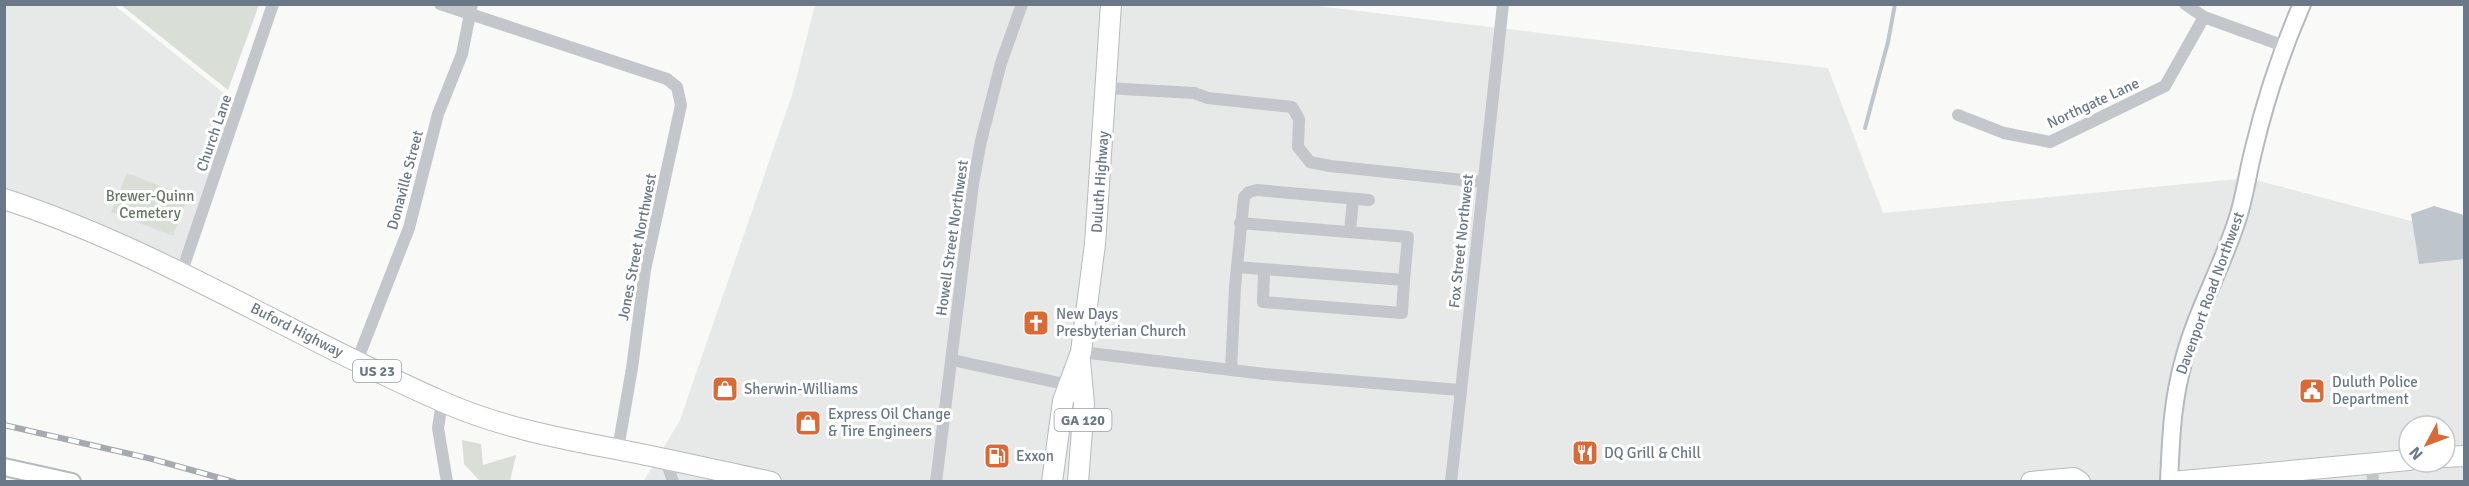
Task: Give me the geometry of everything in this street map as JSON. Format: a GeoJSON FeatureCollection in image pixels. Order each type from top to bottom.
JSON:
{"type":"FeatureCollection","features":[{"type":"Feature","properties":{"kind":"main road","name":"Duluth Highway"},"geometry":{"type":"LineString","coordinates":[[1078,482],[1084,404],[1081,355],[1095,244],[1111,4]]}},
{"type":"Feature","properties":{"kind":"main road","name":"Buford Highway"},"geometry":{"type":"LineString","coordinates":[[4,199],[41,211],[182,271],[442,402],[554,437],[771,482]]}},
{"type":"Feature","properties":{"kind":"main road","name":"Duluth Highway"},"geometry":{"type":"LineString","coordinates":[[1052,482],[1062,411],[1081,355]]}},
{"type":"Feature","properties":{"kind":"main road"},"geometry":{"type":"LineString","coordinates":[[2170,482],[2372,472],[2397,464]]}},
{"type":"Feature","properties":{"kind":"main road"},"geometry":{"type":"LineString","coordinates":[[2031,482],[2074,478],[2080,482]]}},
{"type":"Feature","properties":{"kind":"street","name":"Church Lane"},"geometry":{"type":"LineString","coordinates":[[182,271],[273,4]]}},
{"type":"Feature","properties":{"kind":"street"},"geometry":{"type":"LineString","coordinates":[[440,4],[471,9]]}},
{"type":"Feature","properties":{"kind":"street","name":"Howell Street Northwest"},"geometry":{"type":"LineString","coordinates":[[936,482],[973,184],[981,141],[1001,63],[1022,4]]}},
{"type":"Feature","properties":{"kind":"street","name":"Fox Street Northwest"},"geometry":{"type":"LineString","coordinates":[[1451,482],[1503,4]]}},
{"type":"Feature","properties":{"kind":"street"},"geometry":{"type":"LineString","coordinates":[[2185,4],[2204,17],[2284,46]]}},
{"type":"Feature","properties":{"kind":"street","name":"Davenport Road Northwest"},"geometry":{"type":"LineString","coordinates":[[2170,482],[2172,409],[2184,358],[2239,215],[2253,151],[2284,46],[2302,4]]}},
{"type":"Feature","properties":{"kind":"street","name":"Jones Street Northwest"},"geometry":{"type":"LineString","coordinates":[[471,9],[667,79],[677,87],[681,105],[645,270],[618,450]]}},
{"type":"Feature","properties":{"kind":"street","name":"Donaville Street"},"geometry":{"type":"LineString","coordinates":[[357,361],[409,228],[438,114],[462,54],[471,9]]}},
{"type":"Feature","properties":{"kind":"street","name":"Northgate Lane"},"geometry":{"type":"LineString","coordinates":[[1958,115],[2004,133],[2050,142],[2165,86],[2204,17]]}},
{"type":"Feature","properties":{"kind":"street"},"geometry":{"type":"LineString","coordinates":[[1106,88],[1194,93],[1208,98],[1292,107],[1299,119],[1298,147],[1310,162],[1482,182]]}},
{"type":"Feature","properties":{"kind":"street"},"geometry":{"type":"LineString","coordinates":[[1231,370],[1240,223],[1244,197],[1249,192],[1257,190],[1369,200]]}},
{"type":"Feature","properties":{"kind":"street"},"geometry":{"type":"LineString","coordinates":[[1350,232],[1353,199]]}},
{"type":"Feature","properties":{"kind":"street"},"geometry":{"type":"LineString","coordinates":[[1240,223],[1408,237],[1402,313],[1263,302],[1264,270]]}},
{"type":"Feature","properties":{"kind":"street"},"geometry":{"type":"LineString","coordinates":[[1237,267],[1404,280]]}},
{"type":"Feature","properties":{"kind":"street"},"geometry":{"type":"LineString","coordinates":[[1081,355],[1460,390]]}},
{"type":"Feature","properties":{"kind":"street"},"geometry":{"type":"LineString","coordinates":[[952,360],[1069,385]]}},
{"type":"Feature","properties":{"kind":"street"},"geometry":{"type":"LineString","coordinates":[[442,402],[438,428],[447,482]]}},
{"type":"Feature","properties":{"kind":"street"},"geometry":{"type":"LineString","coordinates":[[666,460],[673,482]]}},
{"type":"Feature","properties":{"kind":"street"},"geometry":{"type":"LineString","coordinates":[[4,467],[72,482]]}},
{"type":"Feature","properties":{"kind":"shaded area"},"geometry":{"type":"Polygon","coordinates":[[[5,5],[114,5],[236,103],[174,274],[5,205],[5,5]]]}},
{"type":"Feature","properties":{"kind":"shaded area"},"geometry":{"type":"Polygon","coordinates":[[[815,5],[1309,5],[1828,68],[1883,213],[2248,178],[2464,235],[2464,481],[643,482],[680,420],[792,95],[815,5]]]}},
{"type":"Feature","properties":{"kind":"shaded area"},"geometry":{"type":"Polygon","coordinates":[[[2434,206],[2464,215],[2464,259],[2419,264],[2411,214],[2434,206]]]}},
{"type":"Feature","properties":{"kind":"green space"},"geometry":{"type":"Polygon","coordinates":[[[121,5],[259,5],[228,90],[121,5]]]}},
{"type":"Feature","properties":{"kind":"green space","name":"Brewer-Quinn Cemetery"},"geometry":{"type":"Polygon","coordinates":[[[127,173],[188,197],[173,236],[111,212],[127,173]]]}},
{"type":"Feature","properties":{"kind":"green space"},"geometry":{"type":"Polygon","coordinates":[[[462,440],[481,444],[483,465],[516,455],[510,481],[480,481],[464,464],[462,440]]]}},
{"type":"Feature","properties":{"kind":"waterway"},"geometry":{"type":"LineString","coordinates":[[1865,128],[1888,42],[1895,4]]}},
{"type":"Feature","properties":{"kind":"railway"},"geometry":{"type":"LineString","coordinates":[[4,425],[152,459],[234,482]]}},
{"type":"Feature","properties":{"kind":"place","name":"New Days Presbyterian Church"},"geometry":{"type":"Point","coordinates":[1036,323]}},
{"type":"Feature","properties":{"kind":"place","name":"Sherwin-Williams"},"geometry":{"type":"Point","coordinates":[725,389]}},
{"type":"Feature","properties":{"kind":"place","name":"Duluth Police Department"},"geometry":{"type":"Point","coordinates":[2312,391]}},
{"type":"Feature","properties":{"kind":"place","name":"Express Oil Change & Tire Engineers"},"geometry":{"type":"Point","coordinates":[808,423]}},
{"type":"Feature","properties":{"kind":"place","name":"DQ Grill & Chill"},"geometry":{"type":"Point","coordinates":[1585,453]}},
{"type":"Feature","properties":{"kind":"place","name":"Exxon"},"geometry":{"type":"Point","coordinates":[997,456]}}]}
